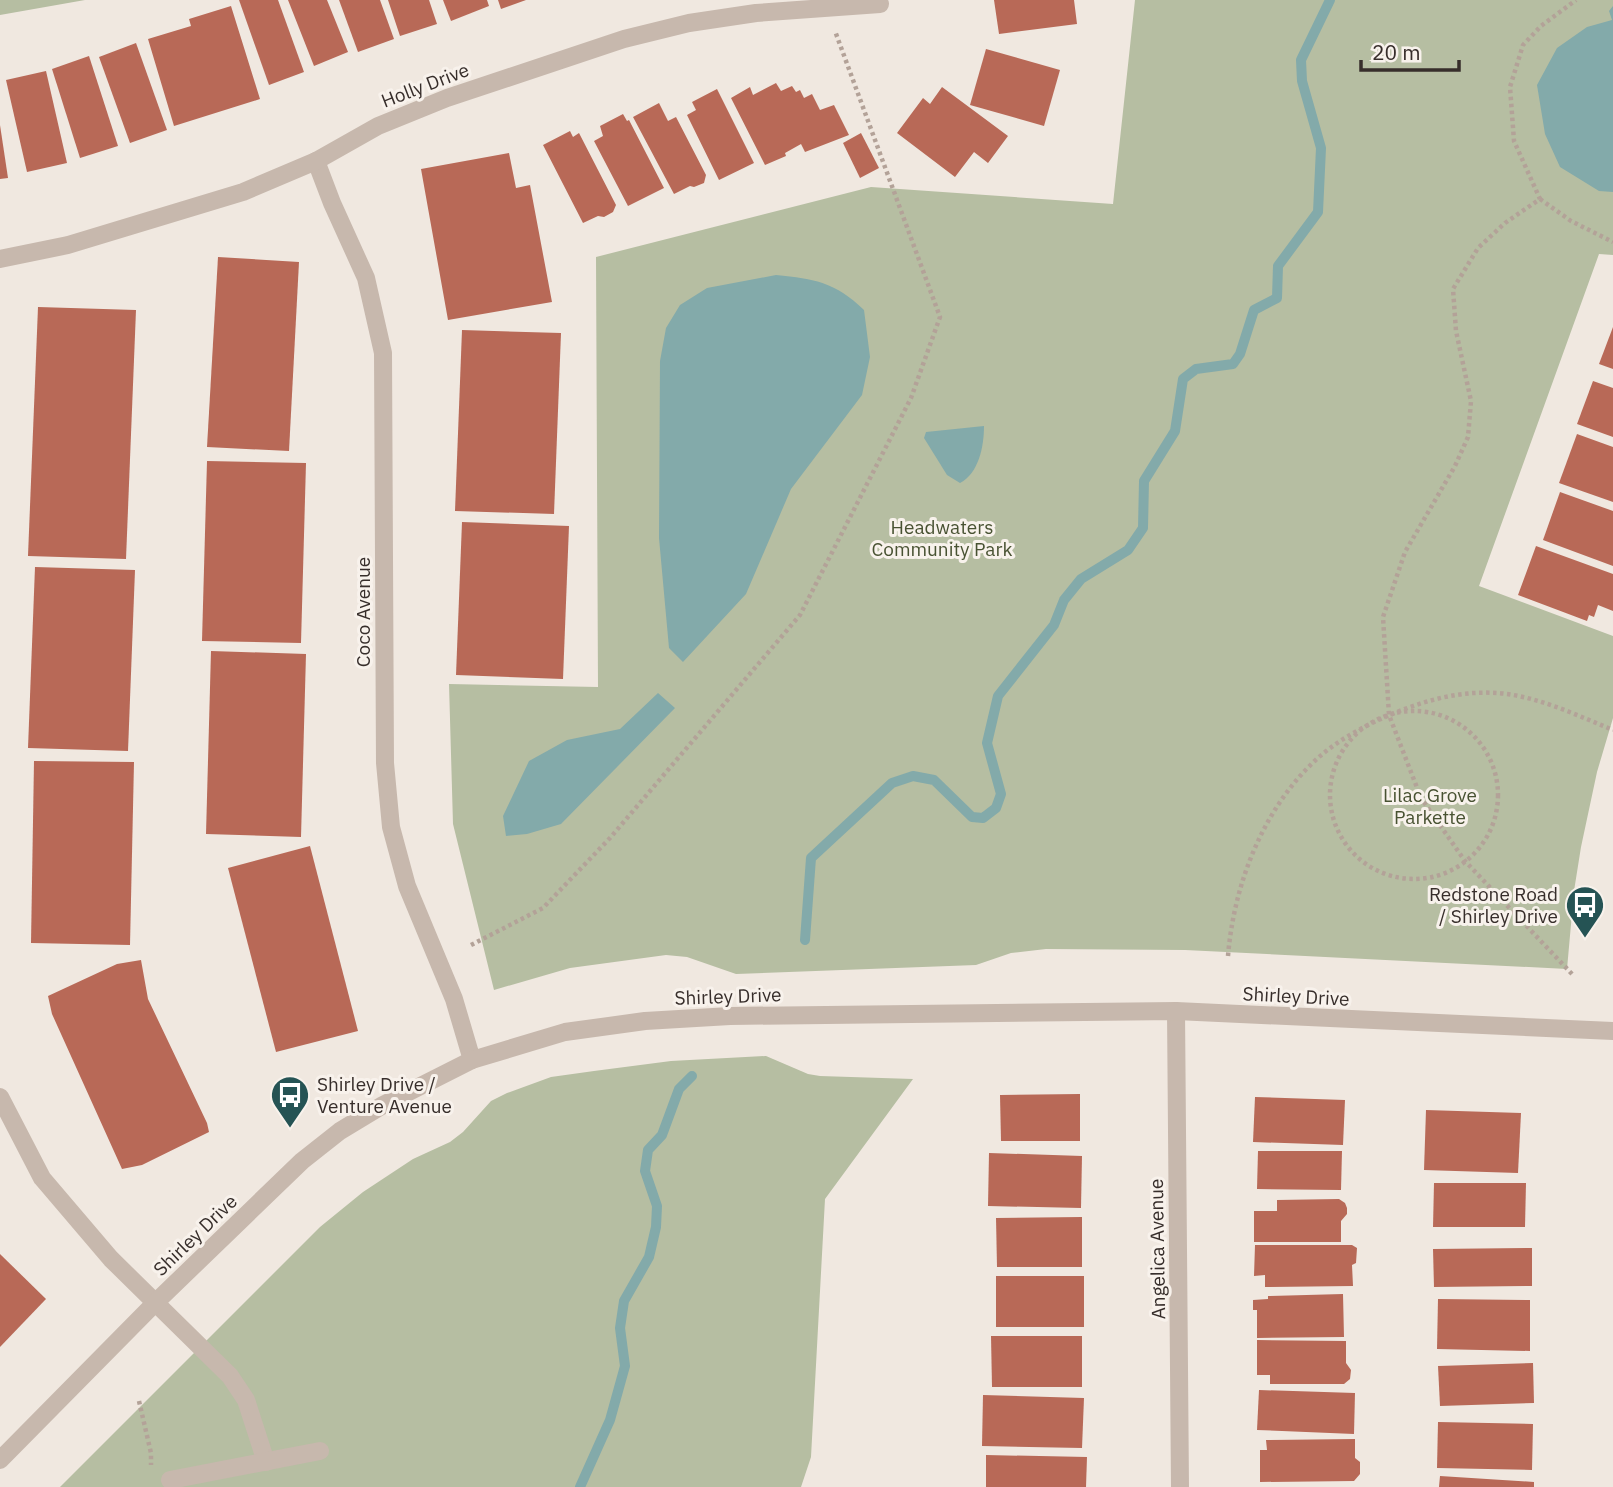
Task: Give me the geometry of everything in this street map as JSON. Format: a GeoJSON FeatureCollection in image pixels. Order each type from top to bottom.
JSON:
{"type":"FeatureCollection","features":[{"type":"Feature","properties":{"kind":"street","name":"Holly Drive"},"geometry":{"type":"LineString","coordinates":[[0,259],[68,246],[243,192],[316,161],[377,126],[447,97],[624,39],[689,23],[756,13],[880,4]]}},
{"type":"Feature","properties":{"kind":"street","name":"Coco Avenue"},"geometry":{"type":"LineString","coordinates":[[316,161],[366,278],[383,353],[385,763],[391,827],[407,886],[454,999],[472,1060]]}},
{"type":"Feature","properties":{"kind":"street","name":"Shirley Drive"},"geometry":{"type":"LineString","coordinates":[[0,1460],[156,1301],[302,1161],[331,1139],[383,1105],[472,1060],[565,1032],[645,1021],[730,1016],[1176,1011],[1613,1031]]}},
{"type":"Feature","properties":{"kind":"street","name":"Angelica Avenue"},"geometry":{"type":"LineString","coordinates":[[1176,1011],[1180,1487]]}},
{"type":"Feature","properties":{"kind":"street"},"geometry":{"type":"LineString","coordinates":[[0,1097],[42,1178],[111,1259],[230,1376],[246,1400],[266,1462]]}},
{"type":"Feature","properties":{"kind":"street"},"geometry":{"type":"LineString","coordinates":[[170,1480],[320,1451]]}},
{"type":"Feature","properties":{"kind":"path"},"geometry":{"type":"LineString","coordinates":[[1576,0],[1541,26],[1523,46],[1510,87],[1514,141],[1540,199],[1572,221],[1613,242]]}},
{"type":"Feature","properties":{"kind":"path"},"geometry":{"type":"LineString","coordinates":[[471,945],[543,908],[610,838],[800,615],[911,398],[940,317],[826,8]]}},
{"type":"Feature","properties":{"kind":"path"},"geometry":{"type":"LineString","coordinates":[[1540,199],[1505,223],[1478,248],[1453,289],[1456,331],[1471,401],[1468,437],[1455,466],[1405,552],[1383,617],[1389,715],[1421,799],[1465,861],[1572,974]]}},
{"type":"Feature","properties":{"kind":"path"},"geometry":{"type":"LineString","coordinates":[[1228,956],[1231,921],[1243,874],[1264,830],[1292,787],[1319,757],[1375,720],[1447,695],[1507,694],[1563,709],[1613,730]]}},
{"type":"Feature","properties":{"kind":"path"},"geometry":{"type":"LineString","coordinates":[[1375,720],[1355,734],[1340,754],[1331,780],[1330,808],[1339,835],[1356,857],[1379,872],[1406,879],[1433,877],[1459,867],[1479,848],[1493,824],[1498,797],[1495,772],[1485,749],[1469,731],[1447,717],[1424,711],[1389,715]]}},
{"type":"Feature","properties":{"kind":"path"},"geometry":{"type":"LineString","coordinates":[[139,1401],[151,1453],[151,1476]]}},
{"type":"Feature","properties":{"kind":"green space"},"geometry":{"type":"Polygon","coordinates":[[[0,0],[85,0],[0,15],[0,0]]]}},
{"type":"Feature","properties":{"kind":"green space","name":"Headwaters Community Park"},"geometry":{"type":"Polygon","coordinates":[[[1135,0],[1613,0],[1613,255],[1599,254],[1479,586],[1613,636],[1613,718],[1597,772],[1581,847],[1567,969],[1185,950],[1046,949],[1011,953],[976,965],[736,974],[687,957],[666,955],[570,968],[494,990],[453,824],[449,684],[598,687],[596,257],[871,187],[1113,204],[1135,0]]]}},
{"type":"Feature","properties":{"kind":"green space"},"geometry":{"type":"Polygon","coordinates":[[[766,1056],[808,1074],[820,1076],[913,1079],[825,1199],[811,1457],[801,1487],[60,1487],[320,1227],[363,1192],[413,1159],[450,1142],[463,1132],[491,1101],[551,1077],[671,1061],[766,1056]]]}},
{"type":"Feature","properties":{"kind":"water"},"geometry":{"type":"Polygon","coordinates":[[[1613,6],[1613,192],[1599,191],[1560,167],[1545,134],[1537,85],[1557,48],[1587,27],[1612,20],[1609,11],[1613,6]]]}},
{"type":"Feature","properties":{"kind":"water"},"geometry":{"type":"Polygon","coordinates":[[[776,275],[824,283],[844,293],[864,310],[870,357],[862,395],[791,489],[746,594],[683,662],[669,648],[659,538],[660,361],[666,328],[680,305],[707,288],[776,275]]]}},
{"type":"Feature","properties":{"kind":"water"},"geometry":{"type":"Polygon","coordinates":[[[984,426],[983,442],[976,466],[960,483],[947,475],[924,438],[926,432],[984,426]]]}},
{"type":"Feature","properties":{"kind":"water"},"geometry":{"type":"Polygon","coordinates":[[[658,693],[675,708],[561,824],[527,834],[506,836],[503,816],[529,761],[567,740],[620,729],[658,693]]]}},
{"type":"Feature","properties":{"kind":"building"},"geometry":{"type":"Polygon","coordinates":[[[239,0],[278,0],[304,72],[269,85],[239,0]]]}},
{"type":"Feature","properties":{"kind":"building"},"geometry":{"type":"Polygon","coordinates":[[[288,0],[327,0],[348,52],[314,66],[288,0]]]}},
{"type":"Feature","properties":{"kind":"building"},"geometry":{"type":"Polygon","coordinates":[[[339,0],[380,0],[394,39],[358,52],[339,0]]]}},
{"type":"Feature","properties":{"kind":"building"},"geometry":{"type":"Polygon","coordinates":[[[388,0],[429,0],[437,24],[400,36],[388,0]]]}},
{"type":"Feature","properties":{"kind":"building"},"geometry":{"type":"Polygon","coordinates":[[[443,0],[487,0],[489,6],[451,21],[443,0]]]}},
{"type":"Feature","properties":{"kind":"building"},"geometry":{"type":"Polygon","coordinates":[[[498,0],[526,0],[501,9],[498,0]]]}},
{"type":"Feature","properties":{"kind":"building"},"geometry":{"type":"Polygon","coordinates":[[[994,0],[1074,0],[1077,24],[999,34],[994,0]]]}},
{"type":"Feature","properties":{"kind":"building"},"geometry":{"type":"Polygon","coordinates":[[[231,6],[260,99],[174,126],[148,39],[191,26],[189,19],[231,6]]]}},
{"type":"Feature","properties":{"kind":"building"},"geometry":{"type":"Polygon","coordinates":[[[136,43],[167,130],[130,143],[99,57],[136,43]]]}},
{"type":"Feature","properties":{"kind":"building"},"geometry":{"type":"Polygon","coordinates":[[[986,49],[1060,70],[1044,126],[970,105],[986,49]]]}},
{"type":"Feature","properties":{"kind":"building"},"geometry":{"type":"Polygon","coordinates":[[[89,56],[118,146],[80,158],[52,69],[89,56]]]}},
{"type":"Feature","properties":{"kind":"building"},"geometry":{"type":"Polygon","coordinates":[[[46,71],[67,163],[27,172],[6,80],[46,71]]]}},
{"type":"Feature","properties":{"kind":"building"},"geometry":{"type":"Polygon","coordinates":[[[776,83],[781,91],[792,86],[796,92],[800,90],[804,98],[812,94],[820,110],[834,105],[849,135],[805,152],[801,144],[785,153],[786,156],[765,165],[731,98],[750,87],[753,95],[776,83]]]}},
{"type":"Feature","properties":{"kind":"building"},"geometry":{"type":"Polygon","coordinates":[[[942,87],[1008,136],[988,163],[974,152],[955,177],[897,133],[923,98],[930,104],[942,87]]]}},
{"type":"Feature","properties":{"kind":"building"},"geometry":{"type":"Polygon","coordinates":[[[717,89],[754,163],[719,180],[687,115],[696,110],[692,102],[717,89]]]}},
{"type":"Feature","properties":{"kind":"building"},"geometry":{"type":"Polygon","coordinates":[[[659,103],[668,121],[676,117],[706,175],[704,183],[674,194],[633,117],[659,103]]]}},
{"type":"Feature","properties":{"kind":"building"},"geometry":{"type":"Polygon","coordinates":[[[623,114],[627,121],[629,120],[664,188],[628,206],[594,141],[603,136],[600,126],[623,114]]]}},
{"type":"Feature","properties":{"kind":"building"},"geometry":{"type":"Polygon","coordinates":[[[0,125],[8,178],[0,179],[0,125]]]}},
{"type":"Feature","properties":{"kind":"building"},"geometry":{"type":"Polygon","coordinates":[[[570,131],[573,137],[579,133],[616,205],[613,212],[604,217],[598,216],[583,223],[543,145],[570,131]]]}},
{"type":"Feature","properties":{"kind":"building"},"geometry":{"type":"Polygon","coordinates":[[[861,133],[879,168],[860,178],[843,143],[861,133]]]}},
{"type":"Feature","properties":{"kind":"building"},"geometry":{"type":"Polygon","coordinates":[[[509,153],[516,188],[530,185],[552,302],[448,320],[421,169],[509,153]]]}},
{"type":"Feature","properties":{"kind":"building"},"geometry":{"type":"Polygon","coordinates":[[[218,257],[299,262],[289,451],[207,447],[218,257]]]}},
{"type":"Feature","properties":{"kind":"building"},"geometry":{"type":"Polygon","coordinates":[[[38,307],[136,310],[126,559],[28,556],[38,307]]]}},
{"type":"Feature","properties":{"kind":"building"},"geometry":{"type":"Polygon","coordinates":[[[1613,327],[1613,369],[1599,364],[1613,327]]]}},
{"type":"Feature","properties":{"kind":"building"},"geometry":{"type":"Polygon","coordinates":[[[462,330],[561,333],[554,514],[455,511],[462,330]]]}},
{"type":"Feature","properties":{"kind":"building"},"geometry":{"type":"Polygon","coordinates":[[[1593,381],[1613,388],[1613,437],[1577,424],[1593,381]]]}},
{"type":"Feature","properties":{"kind":"building"},"geometry":{"type":"Polygon","coordinates":[[[1577,434],[1613,447],[1613,502],[1559,483],[1577,434]]]}},
{"type":"Feature","properties":{"kind":"building"},"geometry":{"type":"Polygon","coordinates":[[[207,461],[306,463],[301,643],[202,641],[207,461]]]}},
{"type":"Feature","properties":{"kind":"building"},"geometry":{"type":"Polygon","coordinates":[[[1560,492],[1613,511],[1613,566],[1543,540],[1560,492]]]}},
{"type":"Feature","properties":{"kind":"building"},"geometry":{"type":"Polygon","coordinates":[[[462,522],[569,526],[563,679],[456,675],[462,522]]]}},
{"type":"Feature","properties":{"kind":"building"},"geometry":{"type":"Polygon","coordinates":[[[1536,546],[1613,574],[1613,611],[1598,605],[1594,617],[1589,615],[1587,621],[1518,595],[1536,546]]]}},
{"type":"Feature","properties":{"kind":"building"},"geometry":{"type":"Polygon","coordinates":[[[35,567],[135,570],[128,751],[28,748],[35,567]]]}},
{"type":"Feature","properties":{"kind":"building"},"geometry":{"type":"Polygon","coordinates":[[[211,651],[306,654],[301,837],[206,834],[211,651]]]}},
{"type":"Feature","properties":{"kind":"building"},"geometry":{"type":"Polygon","coordinates":[[[34,761],[134,762],[130,945],[31,943],[34,761]]]}},
{"type":"Feature","properties":{"kind":"building"},"geometry":{"type":"Polygon","coordinates":[[[310,846],[358,1031],[276,1052],[228,868],[310,846]]]}},
{"type":"Feature","properties":{"kind":"building"},"geometry":{"type":"Polygon","coordinates":[[[141,960],[148,999],[209,1132],[142,1165],[122,1169],[52,1014],[48,996],[117,964],[141,960]]]}},
{"type":"Feature","properties":{"kind":"building"},"geometry":{"type":"Polygon","coordinates":[[[1080,1094],[1080,1141],[1001,1141],[1000,1095],[1080,1094]]]}},
{"type":"Feature","properties":{"kind":"building"},"geometry":{"type":"Polygon","coordinates":[[[1255,1097],[1345,1100],[1343,1145],[1253,1142],[1255,1097]]]}},
{"type":"Feature","properties":{"kind":"building"},"geometry":{"type":"Polygon","coordinates":[[[1426,1110],[1521,1113],[1518,1173],[1424,1170],[1426,1110]]]}},
{"type":"Feature","properties":{"kind":"building"},"geometry":{"type":"Polygon","coordinates":[[[1258,1151],[1342,1151],[1341,1190],[1257,1189],[1258,1151]]]}},
{"type":"Feature","properties":{"kind":"building"},"geometry":{"type":"Polygon","coordinates":[[[989,1153],[1082,1156],[1081,1208],[988,1206],[989,1153]]]}},
{"type":"Feature","properties":{"kind":"building"},"geometry":{"type":"Polygon","coordinates":[[[1434,1183],[1526,1183],[1525,1227],[1433,1227],[1434,1183]]]}},
{"type":"Feature","properties":{"kind":"building"},"geometry":{"type":"Polygon","coordinates":[[[1339,1199],[1347,1208],[1347,1214],[1341,1221],[1341,1242],[1254,1242],[1254,1211],[1277,1211],[1277,1200],[1339,1199]]]}},
{"type":"Feature","properties":{"kind":"building"},"geometry":{"type":"Polygon","coordinates":[[[1082,1217],[1082,1267],[997,1267],[996,1218],[1082,1217]]]}},
{"type":"Feature","properties":{"kind":"building"},"geometry":{"type":"Polygon","coordinates":[[[1255,1245],[1352,1245],[1357,1248],[1356,1263],[1352,1265],[1353,1286],[1265,1287],[1265,1275],[1254,1276],[1255,1245]]]}},
{"type":"Feature","properties":{"kind":"building"},"geometry":{"type":"Polygon","coordinates":[[[1532,1248],[1532,1286],[1434,1287],[1433,1249],[1532,1248]]]}},
{"type":"Feature","properties":{"kind":"building"},"geometry":{"type":"Polygon","coordinates":[[[0,1254],[46,1299],[0,1347],[0,1254]]]}},
{"type":"Feature","properties":{"kind":"building"},"geometry":{"type":"Polygon","coordinates":[[[996,1276],[1084,1276],[1084,1327],[996,1327],[996,1276]]]}},
{"type":"Feature","properties":{"kind":"building"},"geometry":{"type":"Polygon","coordinates":[[[1343,1294],[1344,1337],[1257,1338],[1257,1310],[1253,1310],[1253,1300],[1268,1299],[1268,1296],[1343,1294]]]}},
{"type":"Feature","properties":{"kind":"building"},"geometry":{"type":"Polygon","coordinates":[[[1438,1299],[1530,1300],[1530,1351],[1437,1349],[1438,1299]]]}},
{"type":"Feature","properties":{"kind":"building"},"geometry":{"type":"Polygon","coordinates":[[[991,1336],[1082,1336],[1082,1387],[992,1387],[991,1336]]]}},
{"type":"Feature","properties":{"kind":"building"},"geometry":{"type":"Polygon","coordinates":[[[1257,1340],[1346,1341],[1346,1363],[1351,1370],[1350,1379],[1344,1384],[1270,1384],[1270,1375],[1257,1375],[1257,1340]]]}},
{"type":"Feature","properties":{"kind":"building"},"geometry":{"type":"Polygon","coordinates":[[[1533,1363],[1534,1403],[1440,1406],[1438,1366],[1533,1363]]]}},
{"type":"Feature","properties":{"kind":"building"},"geometry":{"type":"Polygon","coordinates":[[[1259,1390],[1355,1393],[1354,1434],[1257,1430],[1259,1390]]]}},
{"type":"Feature","properties":{"kind":"building"},"geometry":{"type":"Polygon","coordinates":[[[983,1395],[1084,1398],[1082,1448],[982,1446],[983,1395]]]}},
{"type":"Feature","properties":{"kind":"building"},"geometry":{"type":"Polygon","coordinates":[[[1438,1422],[1533,1424],[1532,1470],[1437,1468],[1438,1422]]]}},
{"type":"Feature","properties":{"kind":"building"},"geometry":{"type":"Polygon","coordinates":[[[1355,1439],[1355,1458],[1360,1462],[1360,1474],[1354,1481],[1260,1482],[1260,1450],[1267,1450],[1266,1440],[1355,1439]]]}},
{"type":"Feature","properties":{"kind":"building"},"geometry":{"type":"Polygon","coordinates":[[[986,1455],[1087,1457],[1086,1487],[986,1487],[986,1455]]]}},
{"type":"Feature","properties":{"kind":"building"},"geometry":{"type":"Polygon","coordinates":[[[1440,1476],[1534,1482],[1534,1487],[1439,1487],[1440,1476]]]}},
{"type":"Feature","properties":{"kind":"waterway"},"geometry":{"type":"LineString","coordinates":[[805,940],[811,858],[892,783],[913,776],[934,780],[972,817],[983,818],[996,808],[1001,794],[987,743],[998,696],[1054,625],[1064,600],[1081,579],[1128,550],[1143,528],[1144,481],[1175,431],[1183,379],[1196,369],[1233,364],[1240,354],[1254,310],[1277,298],[1278,266],[1318,212],[1321,148],[1302,81],[1301,60],[1330,0]]}},
{"type":"Feature","properties":{"kind":"waterway"},"geometry":{"type":"LineString","coordinates":[[580,1487],[610,1420],[625,1366],[620,1328],[624,1301],[649,1257],[656,1227],[657,1206],[645,1171],[648,1150],[662,1135],[679,1089],[692,1076]]}},
{"type":"Feature","properties":{"kind":"place","name":"Redstone Road / Shirley Drive"},"geometry":{"type":"Point","coordinates":[1585,939]}},
{"type":"Feature","properties":{"kind":"place","name":"Shirley Drive / Venture Avenue"},"geometry":{"type":"Point","coordinates":[290,1129]}},
{"type":"Feature","properties":{"kind":"park label","name":"Lilac Grove Parkette"},"geometry":{"type":"Point","coordinates":[1430,806]}}]}
